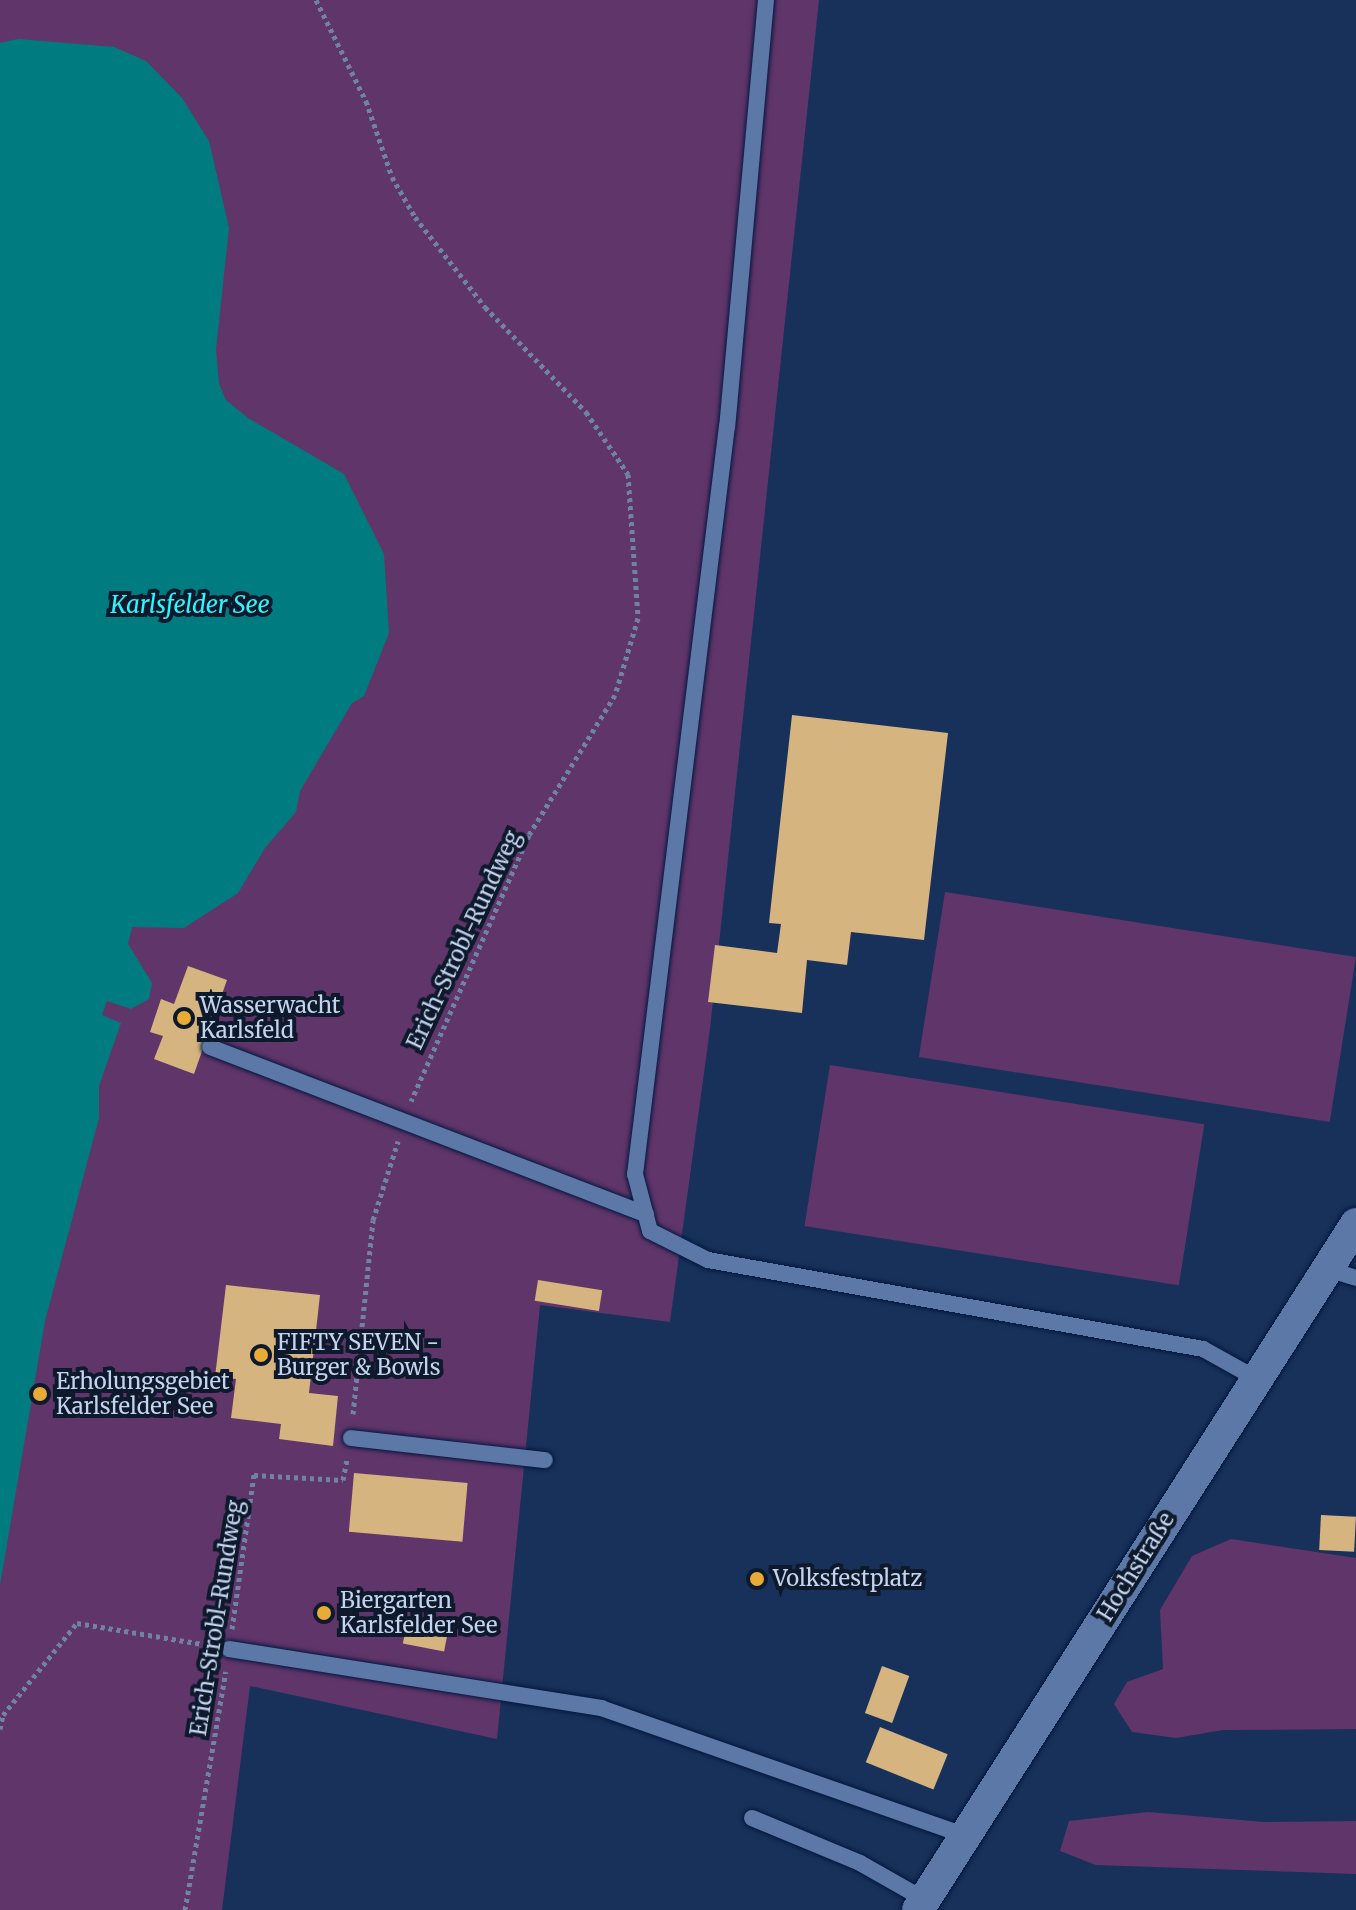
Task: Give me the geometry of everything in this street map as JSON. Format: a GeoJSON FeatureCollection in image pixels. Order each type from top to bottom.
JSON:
{"type":"FeatureCollection","features":[{"type":"Feature","properties":{"kind":"street","name":"Hochstraße"},"geometry":{"type":"LineString","coordinates":[[922,1905],[969,1837],[1257,1379],[1341,1274],[1356,1224]]}},
{"type":"Feature","properties":{"kind":"lane"},"geometry":{"type":"LineString","coordinates":[[766,0],[727,426],[635,1174],[650,1231],[708,1260],[1203,1349],[1257,1379]]}},
{"type":"Feature","properties":{"kind":"lane"},"geometry":{"type":"LineString","coordinates":[[210,1047],[646,1214]]}},
{"type":"Feature","properties":{"kind":"lane"},"geometry":{"type":"LineString","coordinates":[[351,1438],[545,1460]]}},
{"type":"Feature","properties":{"kind":"lane"},"geometry":{"type":"LineString","coordinates":[[229,1649],[601,1708],[969,1837]]}},
{"type":"Feature","properties":{"kind":"lane"},"geometry":{"type":"LineString","coordinates":[[752,1818],[860,1863],[922,1905]]}},
{"type":"Feature","properties":{"kind":"path","name":"Erich-Strobl-Rundweg"},"geometry":{"type":"LineString","coordinates":[[185,1910],[229,1649],[254,1475],[343,1480],[351,1438],[373,1220],[417,1083],[529,835],[615,695],[638,618],[628,474],[586,412],[485,307],[415,217],[392,177],[366,101],[316,0]]}},
{"type":"Feature","properties":{"kind":"path"},"geometry":{"type":"LineString","coordinates":[[0,1729],[3,1715],[77,1623],[229,1649]]}},
{"type":"Feature","properties":{"kind":"shaded area"},"geometry":{"type":"Polygon","coordinates":[[[0,0],[819,0],[710,1029],[670,1322],[540,1305],[497,1739],[250,1686],[222,1910],[0,1910],[0,0]]]}},
{"type":"Feature","properties":{"kind":"shaded area"},"geometry":{"type":"Polygon","coordinates":[[[945,892],[1356,957],[1330,1122],[919,1057],[945,892]]]}},
{"type":"Feature","properties":{"kind":"shaded area"},"geometry":{"type":"Polygon","coordinates":[[[830,1065],[1204,1124],[1179,1285],[805,1226],[830,1065]]]}},
{"type":"Feature","properties":{"kind":"shaded area"},"geometry":{"type":"Polygon","coordinates":[[[1231,1539],[1356,1558],[1356,1729],[1223,1730],[1176,1738],[1132,1732],[1114,1704],[1127,1682],[1163,1669],[1160,1610],[1192,1556],[1231,1539]]]}},
{"type":"Feature","properties":{"kind":"shaded area"},"geometry":{"type":"Polygon","coordinates":[[[1148,1812],[1264,1822],[1356,1821],[1356,1874],[1096,1865],[1060,1851],[1069,1821],[1148,1812]]]}},
{"type":"Feature","properties":{"kind":"water","name":"Karlsfelder See"},"geometry":{"type":"Polygon","coordinates":[[[18,39],[114,47],[146,61],[182,98],[209,141],[229,228],[216,349],[219,384],[226,400],[248,418],[344,474],[384,554],[389,633],[364,696],[352,703],[300,791],[296,812],[265,848],[238,893],[184,928],[132,927],[128,944],[152,983],[149,999],[131,1009],[107,1001],[102,1015],[121,1023],[99,1086],[99,1118],[45,1321],[0,1585],[0,43],[18,39]]]}},
{"type":"Feature","properties":{"kind":"building"},"geometry":{"type":"Polygon","coordinates":[[[792,715],[948,733],[924,940],[851,932],[847,965],[807,960],[802,1013],[708,1002],[715,945],[777,953],[781,924],[769,923],[792,715]]]}},
{"type":"Feature","properties":{"kind":"building","name":"Wasserwacht Karlsfeld"},"geometry":{"type":"Polygon","coordinates":[[[188,966],[227,980],[194,1074],[154,1059],[163,1036],[150,1032],[161,999],[174,1004],[188,966]]]}},
{"type":"Feature","properties":{"kind":"building"},"geometry":{"type":"Polygon","coordinates":[[[538,1280],[602,1290],[599,1311],[535,1301],[538,1280]]]}},
{"type":"Feature","properties":{"kind":"building"},"geometry":{"type":"Polygon","coordinates":[[[226,1285],[320,1295],[309,1393],[338,1396],[333,1446],[279,1439],[281,1424],[231,1418],[236,1379],[215,1377],[226,1285]]]}},
{"type":"Feature","properties":{"kind":"building"},"geometry":{"type":"Polygon","coordinates":[[[354,1473],[468,1483],[462,1542],[349,1532],[354,1473]]]}},
{"type":"Feature","properties":{"kind":"building"},"geometry":{"type":"Polygon","coordinates":[[[1321,1515],[1356,1517],[1354,1552],[1319,1550],[1321,1515]]]}},
{"type":"Feature","properties":{"kind":"building"},"geometry":{"type":"Polygon","coordinates":[[[408,1617],[449,1625],[444,1652],[403,1644],[408,1617]]]}},
{"type":"Feature","properties":{"kind":"building"},"geometry":{"type":"Polygon","coordinates":[[[882,1666],[909,1676],[892,1723],[865,1713],[882,1666]]]}},
{"type":"Feature","properties":{"kind":"building"},"geometry":{"type":"Polygon","coordinates":[[[880,1727],[948,1754],[933,1790],[866,1762],[880,1727]]]}},
{"type":"Feature","properties":{"kind":"place","name":"Wasserwacht Karlsfeld"},"geometry":{"type":"Point","coordinates":[184,1018]}},
{"type":"Feature","properties":{"kind":"place","name":"FIFTY SEVEN - Burger & Bowls"},"geometry":{"type":"Point","coordinates":[261,1355]}},
{"type":"Feature","properties":{"kind":"place","name":"Erholungsgebiet Karlsfelder See"},"geometry":{"type":"Point","coordinates":[40,1394]}},
{"type":"Feature","properties":{"kind":"place","name":"Volksfestplatz"},"geometry":{"type":"Point","coordinates":[757,1579]}},
{"type":"Feature","properties":{"kind":"place","name":"Biergarten Karlsfelder See"},"geometry":{"type":"Point","coordinates":[324,1613]}}]}
